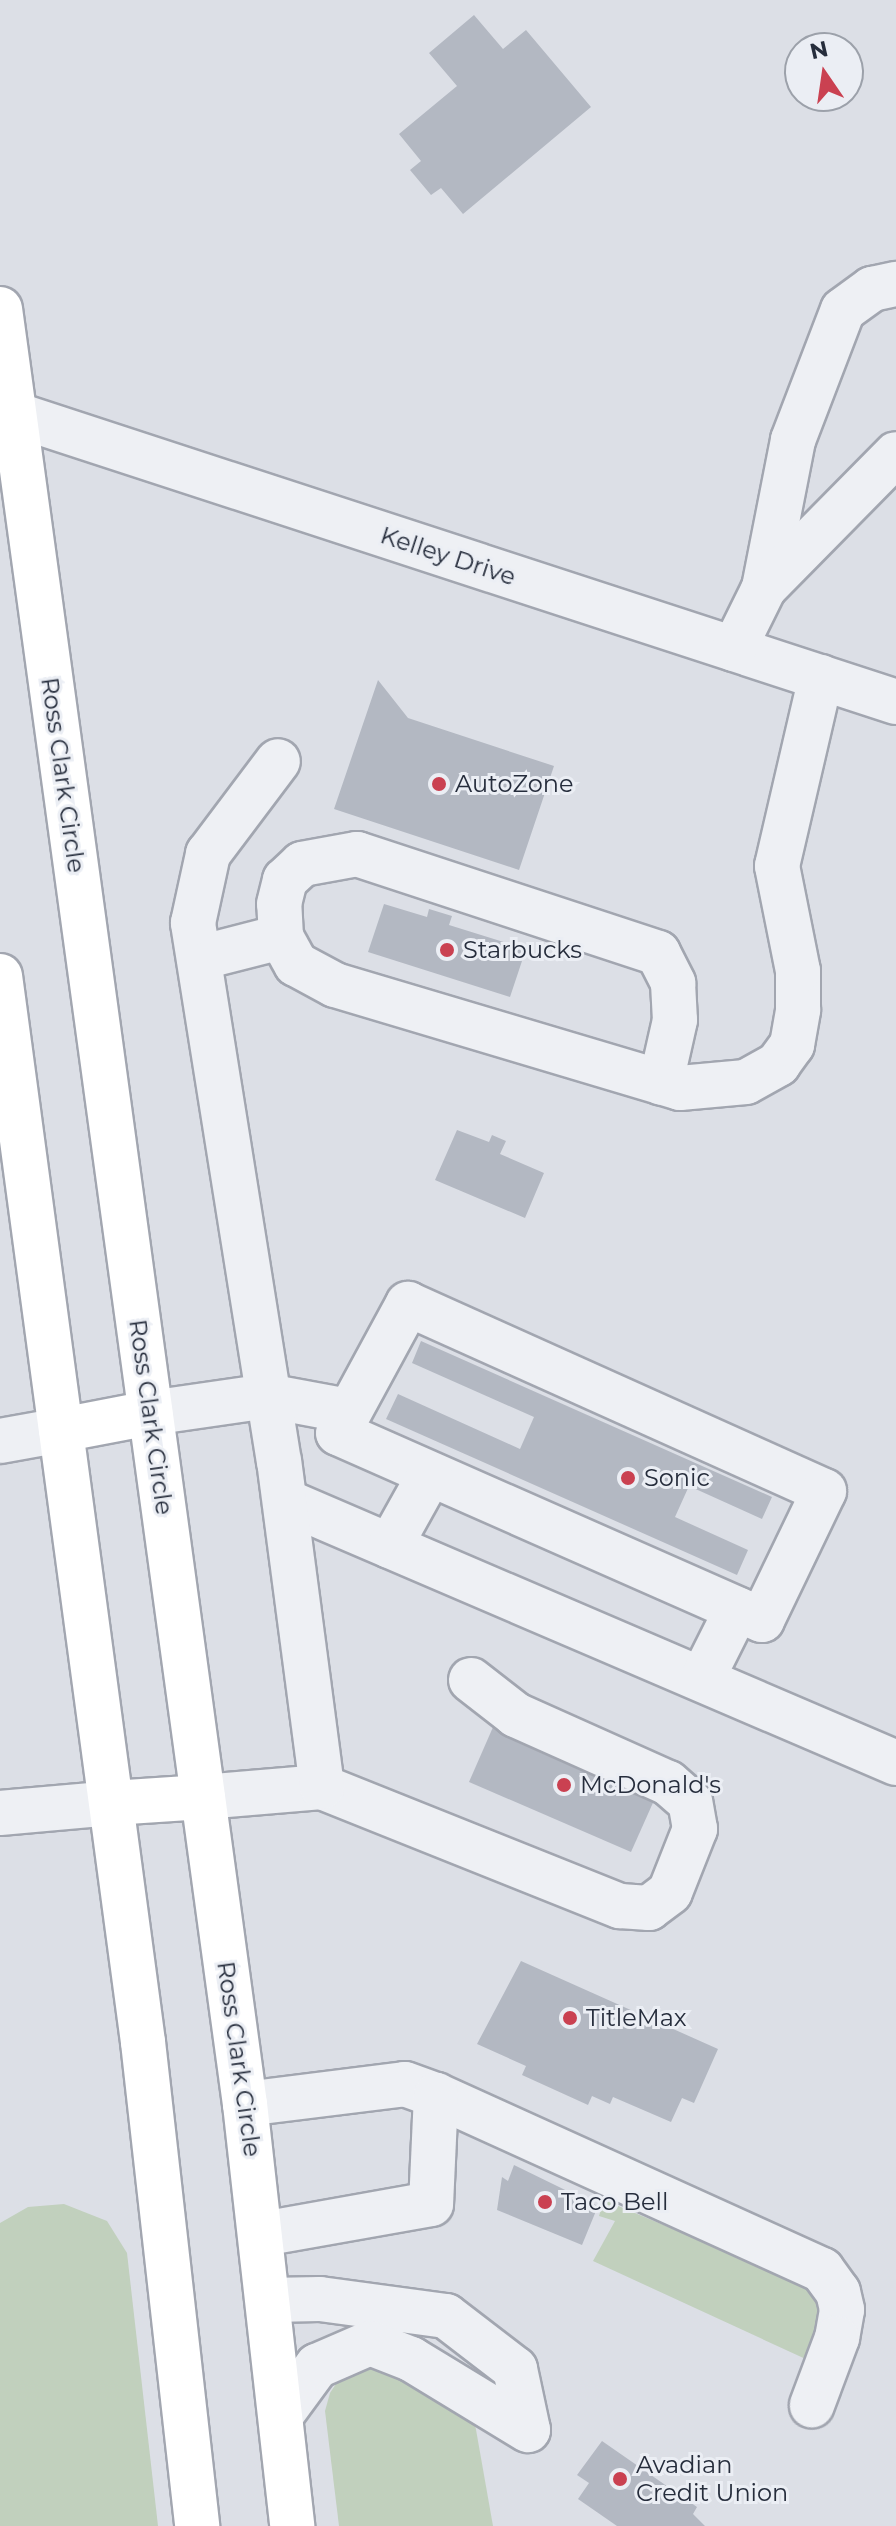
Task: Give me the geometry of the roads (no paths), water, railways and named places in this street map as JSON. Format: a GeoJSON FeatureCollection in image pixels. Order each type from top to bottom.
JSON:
{"type":"FeatureCollection","features":[{"type":"Feature","properties":{"kind":"highway","name":"Ross Clark Circle"},"geometry":{"type":"LineString","coordinates":[[0,309],[7,414],[245,2104],[262,2234],[292,2526]]}},
{"type":"Feature","properties":{"kind":"highway"},"geometry":{"type":"LineString","coordinates":[[0,976],[112,1803],[197,2526]]}},
{"type":"Feature","properties":{"kind":"highway"},"geometry":{"type":"LineString","coordinates":[[61,1430],[150,1413]]}},
{"type":"Feature","properties":{"kind":"highway"},"geometry":{"type":"LineString","coordinates":[[112,1803],[203,1797]]}},
{"type":"Feature","properties":{"kind":"street"},"geometry":{"type":"LineString","coordinates":[[734,649],[764,588],[793,440],[843,310],[872,289],[896,284]]}},
{"type":"Feature","properties":{"kind":"street","name":"Kelley Drive"},"geometry":{"type":"LineString","coordinates":[[7,414],[896,702]]}},
{"type":"Feature","properties":{"kind":"street"},"geometry":{"type":"LineString","coordinates":[[764,588],[896,454]]}},
{"type":"Feature","properties":{"kind":"street"},"geometry":{"type":"LineString","coordinates":[[661,1082],[675,1020],[673,983],[658,953],[357,854],[302,864],[285,880],[279,904],[281,937],[296,964],[335,985],[661,1082],[690,1088],[746,1082],[778,1064],[792,1045],[798,971],[777,866],[821,677]]}},
{"type":"Feature","properties":{"kind":"street"},"geometry":{"type":"LineString","coordinates":[[278,761],[208,854],[193,923],[285,1501],[322,1787]]}},
{"type":"Feature","properties":{"kind":"street"},"geometry":{"type":"LineString","coordinates":[[199,958],[281,937]]}},
{"type":"Feature","properties":{"kind":"street"},"geometry":{"type":"LineString","coordinates":[[408,1304],[824,1491],[762,1620],[338,1433],[348,1411],[408,1304]]}},
{"type":"Feature","properties":{"kind":"street"},"geometry":{"type":"LineString","coordinates":[[150,1413],[268,1396],[348,1411]]}},
{"type":"Feature","properties":{"kind":"street"},"geometry":{"type":"LineString","coordinates":[[0,1441],[61,1430]]}},
{"type":"Feature","properties":{"kind":"street"},"geometry":{"type":"LineString","coordinates":[[390,1546],[430,1474]]}},
{"type":"Feature","properties":{"kind":"street"},"geometry":{"type":"LineString","coordinates":[[285,1501],[896,1763]]}},
{"type":"Feature","properties":{"kind":"street"},"geometry":{"type":"LineString","coordinates":[[702,1679],[737,1609]]}},
{"type":"Feature","properties":{"kind":"street"},"geometry":{"type":"LineString","coordinates":[[203,1797],[322,1787],[620,1906],[649,1908],[670,1892],[695,1829],[690,1802],[668,1783],[516,1715],[471,1680]]}},
{"type":"Feature","properties":{"kind":"street"},"geometry":{"type":"LineString","coordinates":[[0,1813],[112,1803]]}},
{"type":"Feature","properties":{"kind":"street"},"geometry":{"type":"LineString","coordinates":[[245,2104],[405,2084],[436,2095],[822,2270],[838,2292],[842,2310],[837,2338],[812,2405]]}},
{"type":"Feature","properties":{"kind":"street"},"geometry":{"type":"LineString","coordinates":[[262,2234],[431,2204],[436,2095]]}},
{"type":"Feature","properties":{"kind":"street"},"geometry":{"type":"LineString","coordinates":[[269,2300],[320,2299],[446,2316],[515,2369],[528,2430],[411,2359],[370,2343],[317,2366],[281,2415]]}},
{"type":"Feature","properties":{"kind":"place","name":"AutoZone"},"geometry":{"type":"Point","coordinates":[439,784]}},
{"type":"Feature","properties":{"kind":"place","name":"Starbucks"},"geometry":{"type":"Point","coordinates":[447,950]}},
{"type":"Feature","properties":{"kind":"place","name":"Sonic"},"geometry":{"type":"Point","coordinates":[628,1478]}},
{"type":"Feature","properties":{"kind":"place","name":"McDonald's"},"geometry":{"type":"Point","coordinates":[564,1785]}},
{"type":"Feature","properties":{"kind":"place","name":"TitleMax"},"geometry":{"type":"Point","coordinates":[570,2018]}},
{"type":"Feature","properties":{"kind":"place","name":"Taco Bell"},"geometry":{"type":"Point","coordinates":[545,2202]}},
{"type":"Feature","properties":{"kind":"place","name":"Avadian Credit Union"},"geometry":{"type":"Point","coordinates":[620,2479]}}]}
